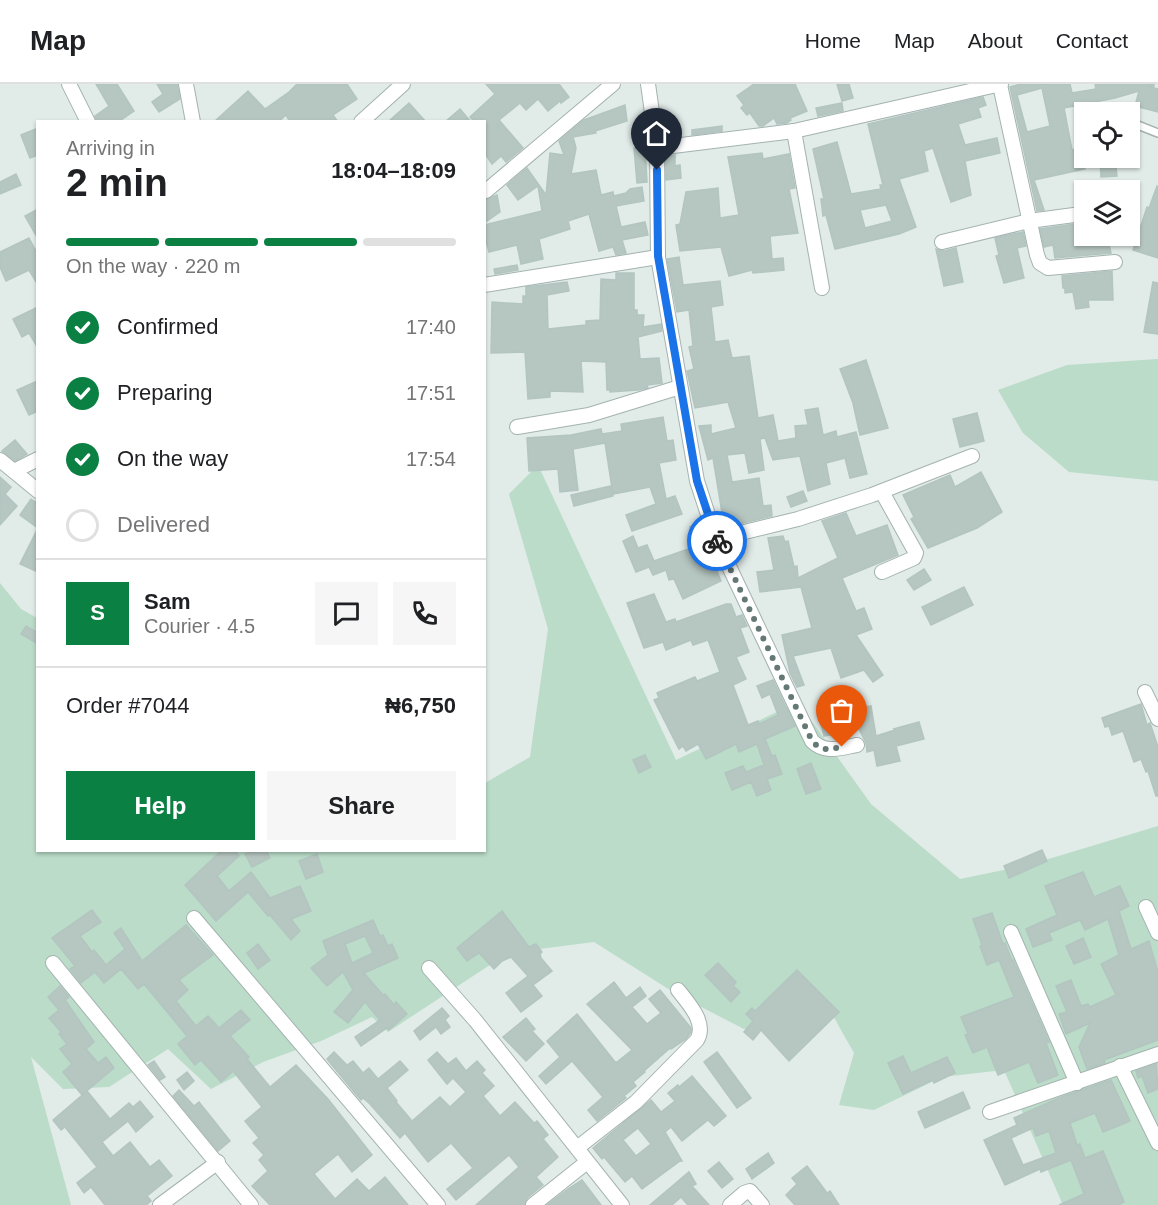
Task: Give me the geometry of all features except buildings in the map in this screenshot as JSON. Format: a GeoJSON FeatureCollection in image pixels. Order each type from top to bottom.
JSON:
{"type":"FeatureCollection","features":[{"type":"Feature","properties":{"kind":"street"},"geometry":{"type":"LineString","coordinates":[[69,84],[87,120]]}},
{"type":"Feature","properties":{"kind":"street"},"geometry":{"type":"LineString","coordinates":[[186,84],[193,120]]}},
{"type":"Feature","properties":{"kind":"street"},"geometry":{"type":"LineString","coordinates":[[363,120],[403,84]]}},
{"type":"Feature","properties":{"kind":"street"},"geometry":{"type":"LineString","coordinates":[[486,191],[613,84]]}},
{"type":"Feature","properties":{"kind":"street"},"geometry":{"type":"LineString","coordinates":[[648,84],[657,148],[658,256],[697,481],[716,539],[812,741],[819,748],[827,750],[857,745]]}},
{"type":"Feature","properties":{"kind":"street"},"geometry":{"type":"LineString","coordinates":[[657,148],[794,131],[1001,84],[1029,221],[1038,255],[1044,267],[1115,262]]}},
{"type":"Feature","properties":{"kind":"street"},"geometry":{"type":"LineString","coordinates":[[794,131],[822,288]]}},
{"type":"Feature","properties":{"kind":"street"},"geometry":{"type":"LineString","coordinates":[[942,242],[1029,221],[1074,214]]}},
{"type":"Feature","properties":{"kind":"street"},"geometry":{"type":"LineString","coordinates":[[486,285],[658,256]]}},
{"type":"Feature","properties":{"kind":"street"},"geometry":{"type":"LineString","coordinates":[[517,427],[589,415],[680,387]]}},
{"type":"Feature","properties":{"kind":"street"},"geometry":{"type":"LineString","coordinates":[[716,539],[798,519],[882,492],[972,456]]}},
{"type":"Feature","properties":{"kind":"street"},"geometry":{"type":"LineString","coordinates":[[0,460],[36,489]]}},
{"type":"Feature","properties":{"kind":"street"},"geometry":{"type":"LineString","coordinates":[[14,471],[36,460]]}},
{"type":"Feature","properties":{"kind":"street"},"geometry":{"type":"LineString","coordinates":[[882,492],[916,553],[914,558],[882,572]]}},
{"type":"Feature","properties":{"kind":"street"},"geometry":{"type":"LineString","coordinates":[[1146,692],[1158,719]]}},
{"type":"Feature","properties":{"kind":"street"},"geometry":{"type":"LineString","coordinates":[[1146,907],[1158,933]]}},
{"type":"Feature","properties":{"kind":"street"},"geometry":{"type":"LineString","coordinates":[[194,918],[438,1205]]}},
{"type":"Feature","properties":{"kind":"street"},"geometry":{"type":"LineString","coordinates":[[1011,932],[1077,1083]]}},
{"type":"Feature","properties":{"kind":"street"},"geometry":{"type":"LineString","coordinates":[[53,963],[251,1205]]}},
{"type":"Feature","properties":{"kind":"street"},"geometry":{"type":"LineString","coordinates":[[429,968],[475,1020],[622,1205]]}},
{"type":"Feature","properties":{"kind":"street"},"geometry":{"type":"LineString","coordinates":[[577,1148],[636,1102],[701,1034],[701,1028],[693,1009],[678,990]]}},
{"type":"Feature","properties":{"kind":"street"},"geometry":{"type":"LineString","coordinates":[[990,1112],[1158,1054]]}},
{"type":"Feature","properties":{"kind":"street"},"geometry":{"type":"LineString","coordinates":[[1120,1066],[1158,1143]]}},
{"type":"Feature","properties":{"kind":"street"},"geometry":{"type":"LineString","coordinates":[[533,1205],[587,1161]]}},
{"type":"Feature","properties":{"kind":"street"},"geometry":{"type":"LineString","coordinates":[[160,1205],[218,1162]]}},
{"type":"Feature","properties":{"kind":"street"},"geometry":{"type":"LineString","coordinates":[[730,1205],[744,1193],[750,1191],[762,1205]]}},
{"type":"Feature","properties":{"kind":"lane"},"geometry":{"type":"LineString","coordinates":[[1140,126],[1158,133]]}},
{"type":"Feature","properties":{"kind":"green space"},"geometry":{"type":"Polygon","coordinates":[[[1158,359],[1158,481],[1069,472],[1023,433],[998,390],[1067,365],[1158,359]]]}},
{"type":"Feature","properties":{"kind":"green space"},"geometry":{"type":"Polygon","coordinates":[[[538,465],[676,760],[798,702],[871,804],[960,879],[1032,864],[1158,826],[1158,1205],[1063,1205],[1004,1070],[942,1077],[874,1110],[839,1105],[854,1053],[832,1014],[744,1029],[678,995],[594,942],[508,953],[388,1032],[372,1017],[321,1041],[263,1062],[211,1089],[168,1049],[109,1087],[63,1089],[31,1057],[71,1205],[0,1205],[0,583],[21,609],[36,617],[36,852],[486,852],[486,782],[530,757],[548,629],[509,494],[538,465]]]}},
{"type":"Feature","properties":{"kind":"way so far"},"geometry":{"type":"LineString","coordinates":[[717,541],[812,741],[819,748],[827,750],[842,747]]}},
{"type":"Feature","properties":{"kind":"route"},"geometry":{"type":"LineString","coordinates":[[657,170],[658,256],[697,481],[717,541]]}}]}
